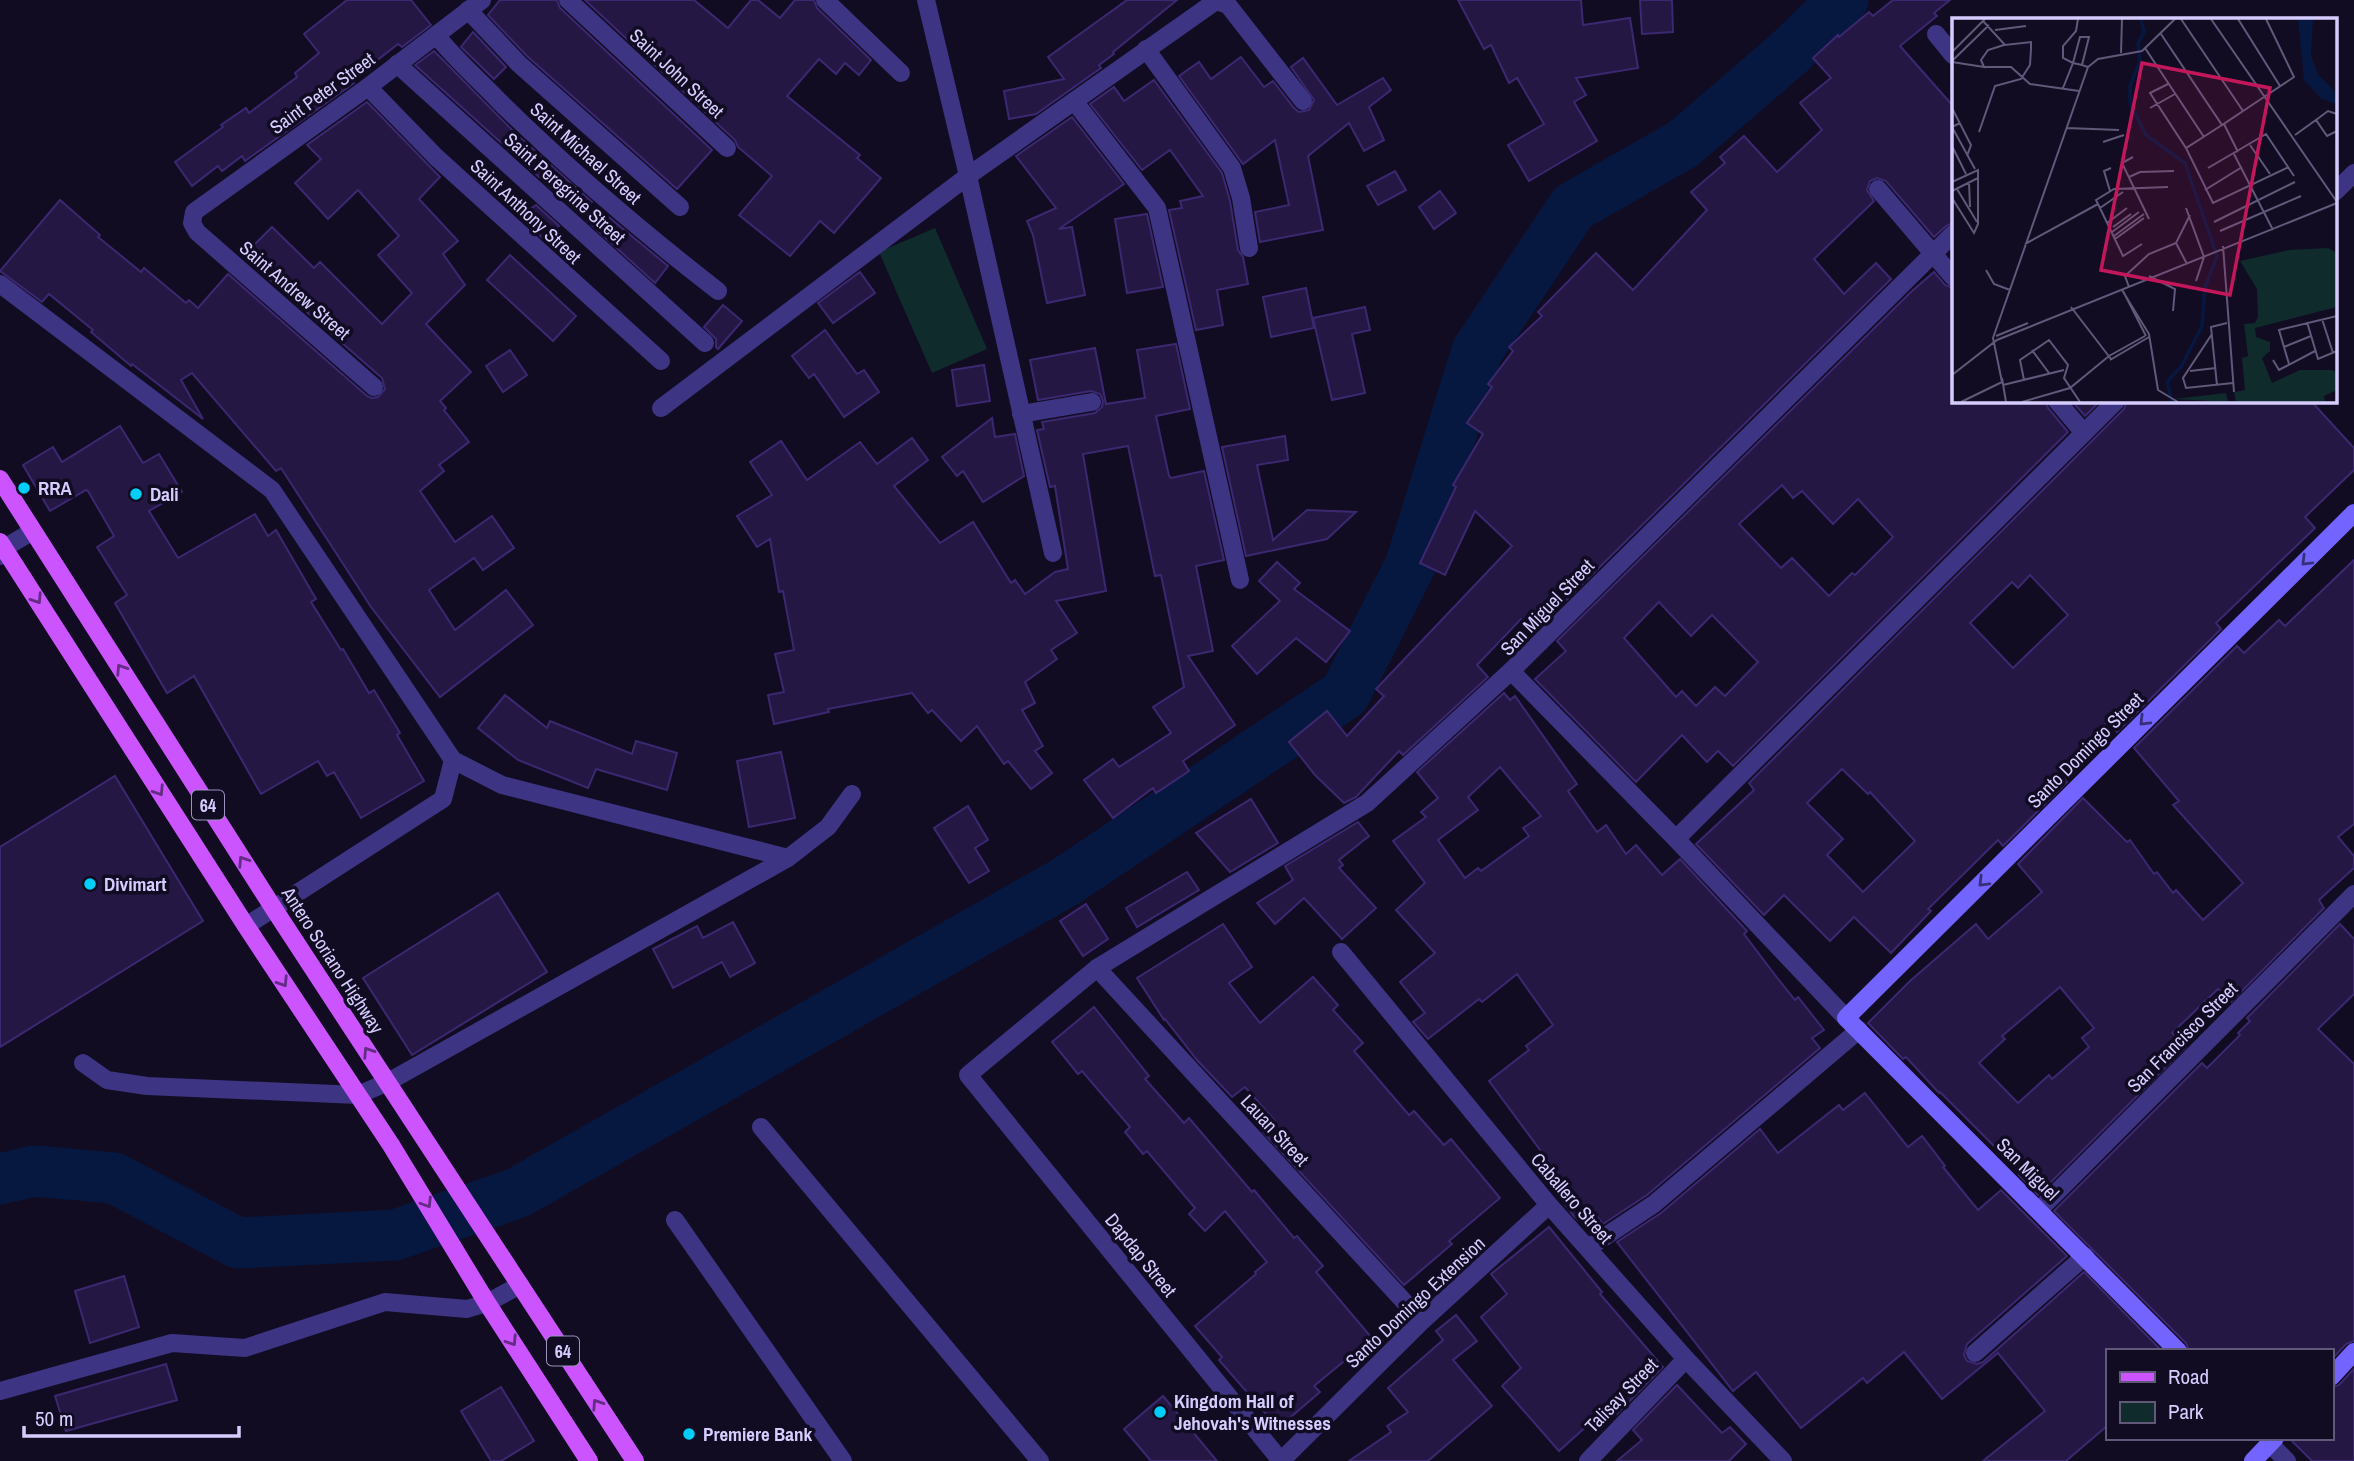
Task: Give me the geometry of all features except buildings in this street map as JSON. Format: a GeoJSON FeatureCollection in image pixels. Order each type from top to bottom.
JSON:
{"type":"FeatureCollection","features":[{"type":"Feature","properties":{"kind":"main road","name":"Antero Soriano Highway"},"geometry":{"type":"LineString","coordinates":[[0,478],[274,909],[635,1461]]}},
{"type":"Feature","properties":{"kind":"main road","name":"Santo Domingo Street"},"geometry":{"type":"LineString","coordinates":[[1853,1024],[2354,513]]}},
{"type":"Feature","properties":{"kind":"main road","name":"64"},"geometry":{"type":"LineString","coordinates":[[1,549],[391,1145],[487,1303],[589,1461]]}},
{"type":"Feature","properties":{"kind":"main road","name":"San Miguel"},"geometry":{"type":"LineString","coordinates":[[1853,1024],[2176,1349]]}},
{"type":"Feature","properties":{"kind":"main road"},"geometry":{"type":"LineString","coordinates":[[2333,1375],[2354,1352]]}},
{"type":"Feature","properties":{"kind":"main road"},"geometry":{"type":"LineString","coordinates":[[2253,1461],[2270,1440]]}},
{"type":"Feature","properties":{"kind":"street","name":"Saint John Street"},"geometry":{"type":"LineString","coordinates":[[568,0],[727,148]]}},
{"type":"Feature","properties":{"kind":"street"},"geometry":{"type":"LineString","coordinates":[[825,0],[901,73]]}},
{"type":"Feature","properties":{"kind":"street"},"geometry":{"type":"LineString","coordinates":[[926,0],[1053,553]]}},
{"type":"Feature","properties":{"kind":"street"},"geometry":{"type":"LineString","coordinates":[[661,408],[968,176],[1216,1],[1228,5],[1303,101]]}},
{"type":"Feature","properties":{"kind":"street"},"geometry":{"type":"LineString","coordinates":[[475,5],[519,64],[680,207]]}},
{"type":"Feature","properties":{"kind":"street","name":"Saint Peter Street"},"geometry":{"type":"LineString","coordinates":[[192,223],[194,212],[368,87],[475,5]]}},
{"type":"Feature","properties":{"kind":"street"},"geometry":{"type":"LineString","coordinates":[[1936,34],[1952,54]]}},
{"type":"Feature","properties":{"kind":"street","name":"Saint Michael Street"},"geometry":{"type":"LineString","coordinates":[[436,35],[462,65],[628,220],[718,291]]}},
{"type":"Feature","properties":{"kind":"street"},"geometry":{"type":"LineString","coordinates":[[1146,49],[1232,168],[1241,198],[1249,248]]}},
{"type":"Feature","properties":{"kind":"street","name":"Saint Peregrine Street"},"geometry":{"type":"LineString","coordinates":[[397,64],[705,343]]}},
{"type":"Feature","properties":{"kind":"street","name":"Saint Anthony Street"},"geometry":{"type":"LineString","coordinates":[[368,87],[436,158],[661,361]]}},
{"type":"Feature","properties":{"kind":"street"},"geometry":{"type":"LineString","coordinates":[[1074,101],[1157,208],[1240,580]]}},
{"type":"Feature","properties":{"kind":"street"},"geometry":{"type":"LineString","coordinates":[[2336,191],[2354,173]]}},
{"type":"Feature","properties":{"kind":"street"},"geometry":{"type":"LineString","coordinates":[[1878,189],[1952,276]]}},
{"type":"Feature","properties":{"kind":"street","name":"Saint Andrew Street"},"geometry":{"type":"LineString","coordinates":[[192,223],[197,232],[234,267],[374,387]]}},
{"type":"Feature","properties":{"kind":"street","name":"San Miguel Street"},"geometry":{"type":"LineString","coordinates":[[1853,1024],[1511,671],[1952,235]]}},
{"type":"Feature","properties":{"kind":"street"},"geometry":{"type":"LineString","coordinates":[[0,284],[272,490],[453,760],[502,785],[788,858]]}},
{"type":"Feature","properties":{"kind":"street"},"geometry":{"type":"LineString","coordinates":[[1021,414],[1092,402]]}},
{"type":"Feature","properties":{"kind":"street"},"geometry":{"type":"LineString","coordinates":[[2058,402],[2084,433]]}},
{"type":"Feature","properties":{"kind":"street"},"geometry":{"type":"LineString","coordinates":[[1676,839],[2115,402]]}},
{"type":"Feature","properties":{"kind":"street"},"geometry":{"type":"LineString","coordinates":[[1,549],[33,530]]}},
{"type":"Feature","properties":{"kind":"street"},"geometry":{"type":"LineString","coordinates":[[1097,968],[1367,803],[1511,671]]}},
{"type":"Feature","properties":{"kind":"street"},"geometry":{"type":"LineString","coordinates":[[246,926],[443,799],[453,760]]}},
{"type":"Feature","properties":{"kind":"street"},"geometry":{"type":"LineString","coordinates":[[83,1063],[107,1080],[147,1086],[358,1095],[388,1082],[788,858],[828,827],[852,794]]}},
{"type":"Feature","properties":{"kind":"street","name":"San Francisco Street"},"geometry":{"type":"LineString","coordinates":[[2039,1210],[2354,894]]}},
{"type":"Feature","properties":{"kind":"street","name":"Caballero Street"},"geometry":{"type":"LineString","coordinates":[[1340,952],[1549,1205],[1686,1359],[1783,1461]]}},
{"type":"Feature","properties":{"kind":"street","name":"Dapdap Street"},"geometry":{"type":"LineString","coordinates":[[1097,968],[968,1075],[1281,1461]]}},
{"type":"Feature","properties":{"kind":"street","name":"Lauan Street"},"geometry":{"type":"LineString","coordinates":[[1097,968],[1422,1321]]}},
{"type":"Feature","properties":{"kind":"street"},"geometry":{"type":"LineString","coordinates":[[1588,1248],[1654,1204],[1853,1024]]}},
{"type":"Feature","properties":{"kind":"street"},"geometry":{"type":"LineString","coordinates":[[761,1128],[1040,1461]]}},
{"type":"Feature","properties":{"kind":"street","name":"Santo Domingo Extension"},"geometry":{"type":"LineString","coordinates":[[1281,1461],[1422,1321],[1549,1205]]}},
{"type":"Feature","properties":{"kind":"street"},"geometry":{"type":"LineString","coordinates":[[675,1220],[843,1461]]}},
{"type":"Feature","properties":{"kind":"street"},"geometry":{"type":"LineString","coordinates":[[1975,1353],[2085,1256]]}},
{"type":"Feature","properties":{"kind":"street"},"geometry":{"type":"LineString","coordinates":[[0,1391],[172,1343],[245,1348],[385,1302],[467,1309],[487,1303],[520,1285]]}},
{"type":"Feature","properties":{"kind":"street","name":"Talisay Street"},"geometry":{"type":"LineString","coordinates":[[1588,1461],[1686,1359]]}},
{"type":"Feature","properties":{"kind":"street"},"geometry":{"type":"LineString","coordinates":[[2270,1440],[2287,1461]]}},
{"type":"Feature","properties":{"kind":"green space"},"geometry":{"type":"Polygon","coordinates":[[[935,228],[987,349],[932,373],[879,252],[935,228]]]}},
{"type":"Feature","properties":{"kind":"waterway"},"geometry":{"type":"LineString","coordinates":[[0,1179],[34,1171],[114,1178],[238,1243],[395,1235],[517,1193],[1065,882],[1345,694],[1411,564],[1477,351],[1573,207],[1683,144],[1789,53],[1843,0]]}},
{"type":"Feature","properties":{"kind":"place","name":"RRA"},"geometry":{"type":"Point","coordinates":[24,488]}},
{"type":"Feature","properties":{"kind":"place","name":"Dali"},"geometry":{"type":"Point","coordinates":[136,494]}},
{"type":"Feature","properties":{"kind":"place","name":"Divimart"},"geometry":{"type":"Point","coordinates":[90,884]}},
{"type":"Feature","properties":{"kind":"place","name":"Kingdom Hall of Jehovah's Witnesses"},"geometry":{"type":"Point","coordinates":[1160,1412]}},
{"type":"Feature","properties":{"kind":"place","name":"Premiere Bank"},"geometry":{"type":"Point","coordinates":[689,1434]}}]}
